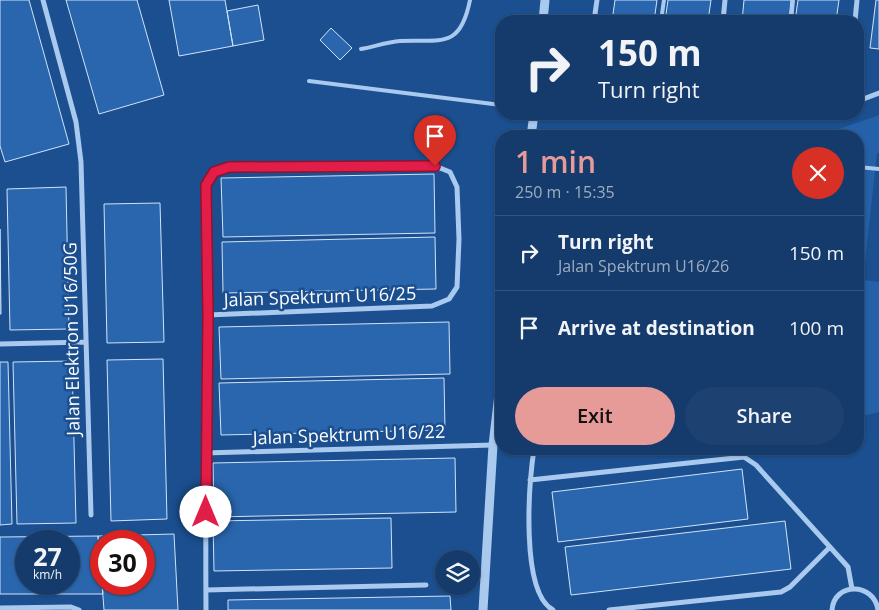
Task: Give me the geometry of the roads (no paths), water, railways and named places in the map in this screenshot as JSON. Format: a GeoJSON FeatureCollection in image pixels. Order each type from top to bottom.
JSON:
{"type":"FeatureCollection","features":[{"type":"Feature","properties":{"kind":"street","name":"Jalan Elektron U16/50G"},"geometry":{"type":"LineString","coordinates":[[43,0],[76,122],[81,162],[91,516]]}},
{"type":"Feature","properties":{"kind":"street"},"geometry":{"type":"LineString","coordinates":[[544,15],[545,0]]}},
{"type":"Feature","properties":{"kind":"street"},"geometry":{"type":"LineString","coordinates":[[595,15],[597,0]]}},
{"type":"Feature","properties":{"kind":"street"},"geometry":{"type":"LineString","coordinates":[[724,15],[725,0]]}},
{"type":"Feature","properties":{"kind":"street"},"geometry":{"type":"LineString","coordinates":[[856,15],[857,0]]}},
{"type":"Feature","properties":{"kind":"street"},"geometry":{"type":"LineString","coordinates":[[864,99],[879,93]]}},
{"type":"Feature","properties":{"kind":"street","name":"Jalan Spektrum U16/25"},"geometry":{"type":"LineString","coordinates":[[435,166],[450,172],[457,187],[459,239],[457,287],[448,300],[432,306],[208,315],[206,185],[214,172],[229,167],[435,166]]}},
{"type":"Feature","properties":{"kind":"street"},"geometry":{"type":"LineString","coordinates":[[206,610],[208,315]]}},
{"type":"Feature","properties":{"kind":"street"},"geometry":{"type":"LineString","coordinates":[[0,344],[86,342]]}},
{"type":"Feature","properties":{"kind":"street"},"geometry":{"type":"LineString","coordinates":[[483,610],[495,428]]}},
{"type":"Feature","properties":{"kind":"street","name":"Jalan Spektrum U16/22"},"geometry":{"type":"LineString","coordinates":[[206,453],[493,445]]}},
{"type":"Feature","properties":{"kind":"street"},"geometry":{"type":"LineString","coordinates":[[533,455],[530,480],[529,525],[536,584],[541,599],[548,607],[554,610]]}},
{"type":"Feature","properties":{"kind":"street"},"geometry":{"type":"LineString","coordinates":[[530,480],[744,457],[756,464],[848,567],[852,589]]}},
{"type":"Feature","properties":{"kind":"street"},"geometry":{"type":"LineString","coordinates":[[609,610],[781,592],[790,587],[830,547]]}},
{"type":"Feature","properties":{"kind":"street"},"geometry":{"type":"LineString","coordinates":[[206,590],[426,585]]}},
{"type":"Feature","properties":{"kind":"street"},"geometry":{"type":"LineString","coordinates":[[832,610],[835,599],[840,594],[852,589],[866,591],[877,599],[878,610]]}},
{"type":"Feature","properties":{"kind":"street"},"geometry":{"type":"LineString","coordinates":[[0,608],[71,607],[78,610]]}},
{"type":"Feature","properties":{"kind":"lane"},"geometry":{"type":"LineString","coordinates":[[361,49],[398,42],[429,42],[448,39],[456,34],[462,26],[470,0]]}},
{"type":"Feature","properties":{"kind":"lane"},"geometry":{"type":"LineString","coordinates":[[662,15],[664,0]]}},
{"type":"Feature","properties":{"kind":"lane"},"geometry":{"type":"LineString","coordinates":[[792,15],[793,0]]}},
{"type":"Feature","properties":{"kind":"lane"},"geometry":{"type":"LineString","coordinates":[[309,81],[495,104]]}},
{"type":"Feature","properties":{"kind":"lane"},"geometry":{"type":"LineString","coordinates":[[864,168],[879,169]]}}]}
